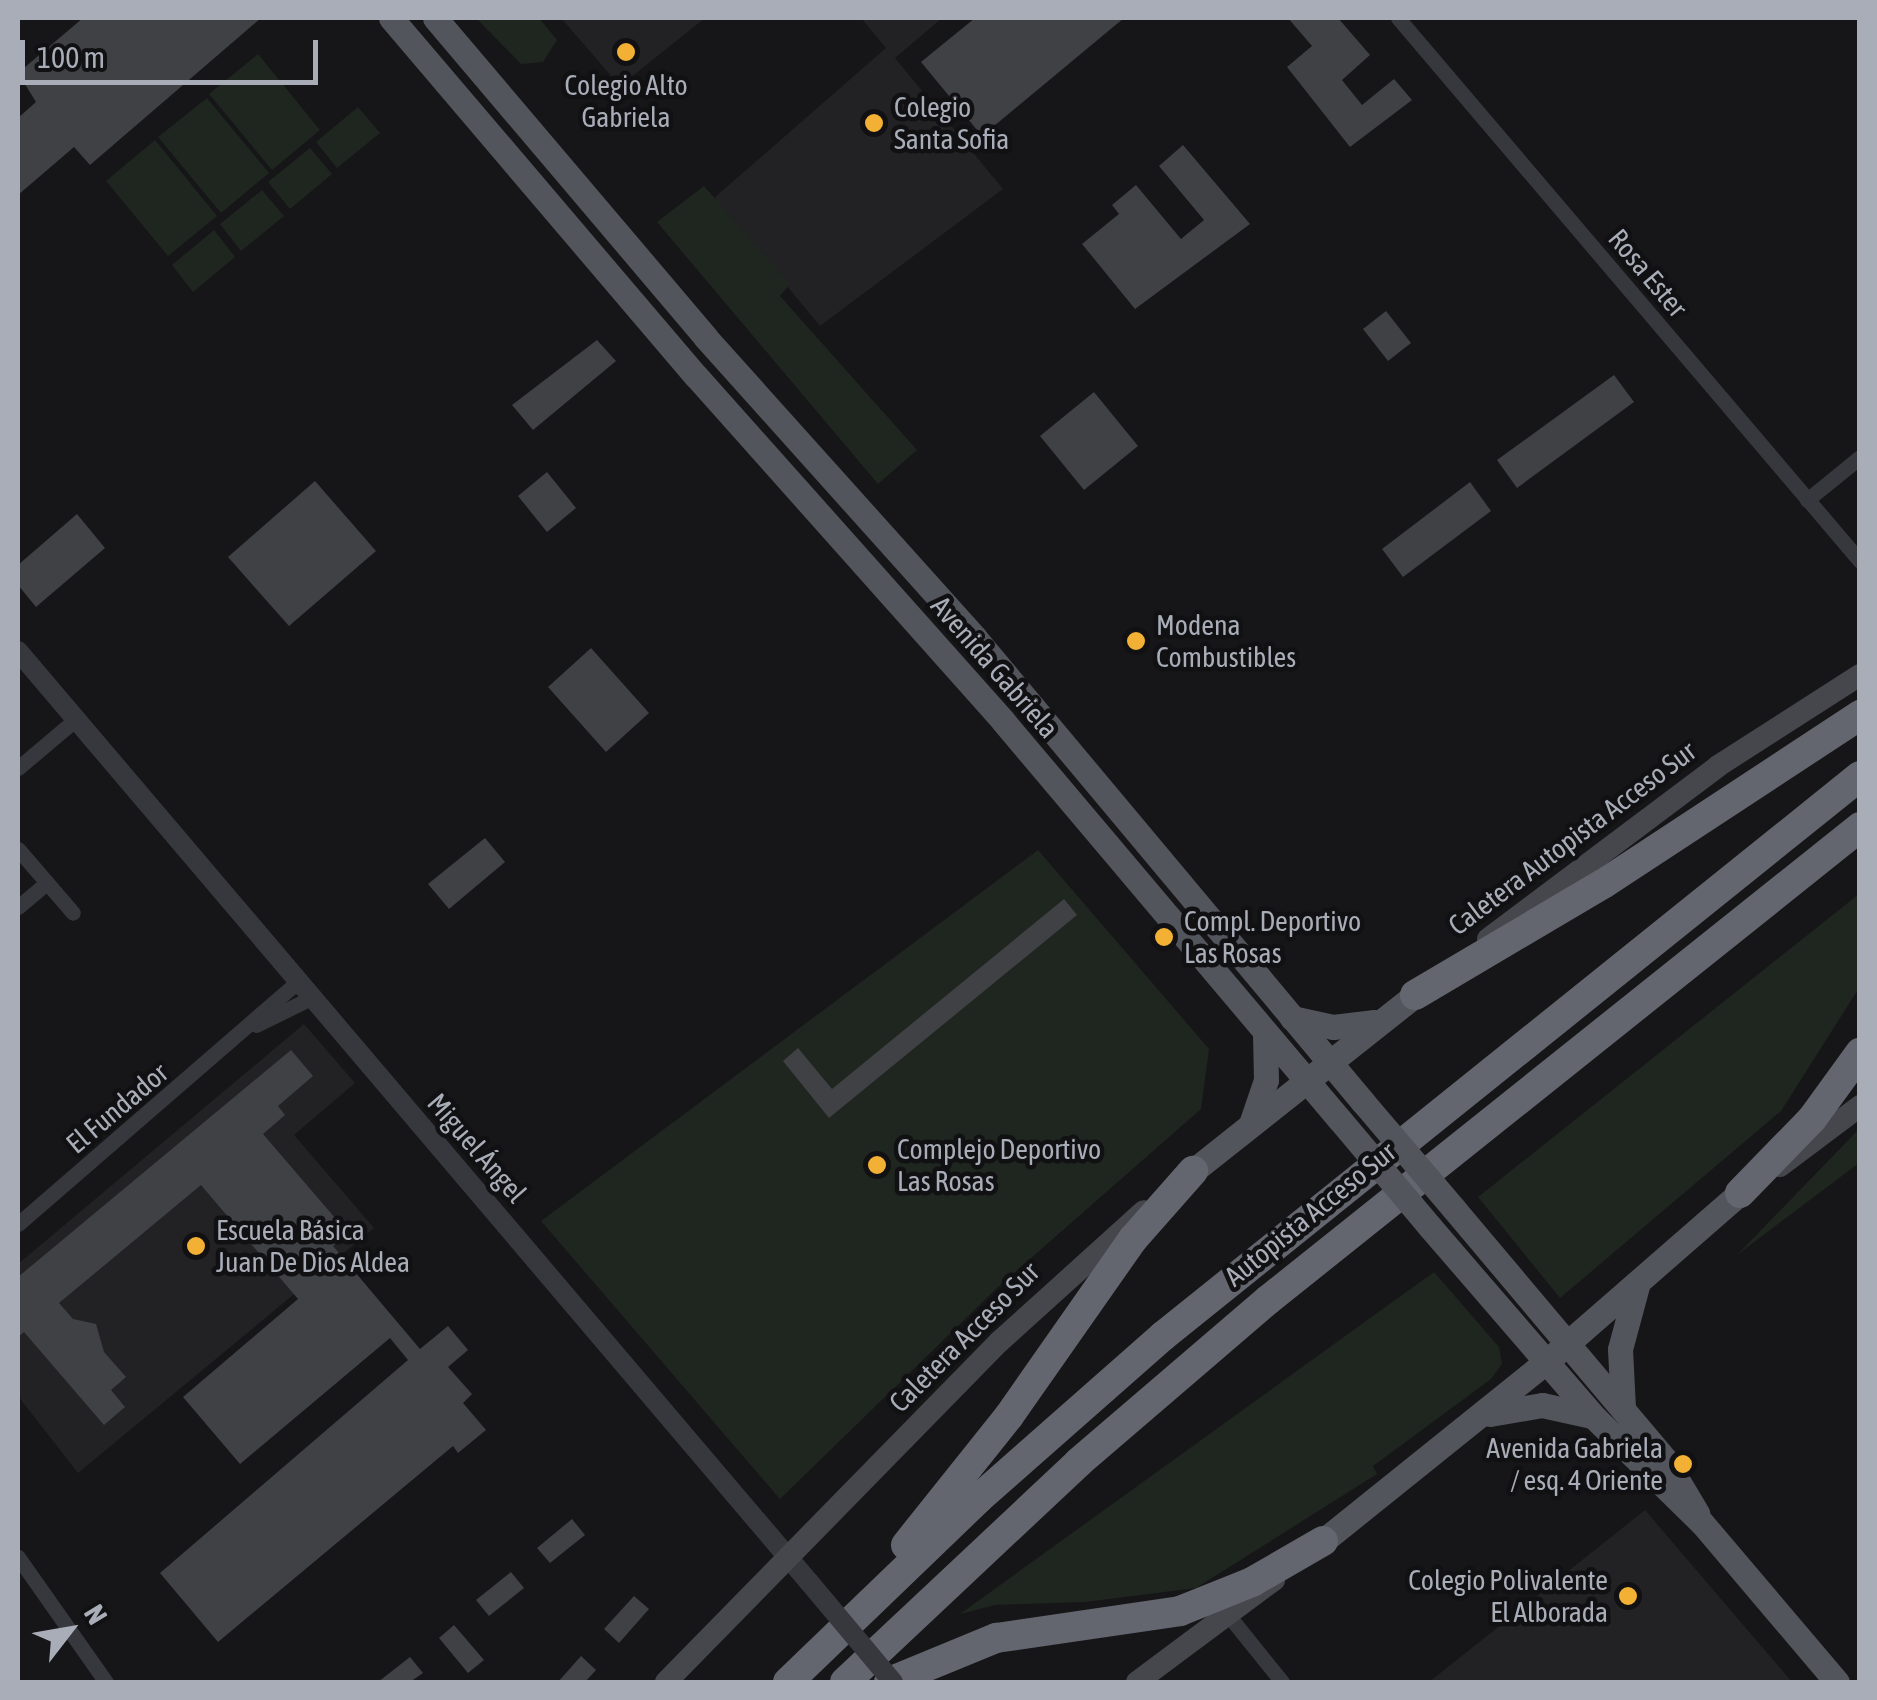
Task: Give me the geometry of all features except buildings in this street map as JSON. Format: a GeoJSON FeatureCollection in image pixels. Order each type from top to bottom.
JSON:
{"type":"FeatureCollection","features":[{"type":"Feature","properties":{"kind":"highway"},"geometry":{"type":"LineString","coordinates":[[1415,995],[1602,884],[1860,715]]}},
{"type":"Feature","properties":{"kind":"highway","name":"Autopista Acceso Sur"},"geometry":{"type":"LineString","coordinates":[[788,1682],[992,1486],[1266,1248],[1860,776]]}},
{"type":"Feature","properties":{"kind":"highway","name":"Autopista Acceso Sur"},"geometry":{"type":"LineString","coordinates":[[845,1682],[1064,1475],[1268,1300],[1860,827]]}},
{"type":"Feature","properties":{"kind":"highway"},"geometry":{"type":"LineString","coordinates":[[1740,1193],[1812,1120],[1860,1053]]}},
{"type":"Feature","properties":{"kind":"highway"},"geometry":{"type":"LineString","coordinates":[[818,1652],[982,1452],[1124,1252],[1193,1171]]}},
{"type":"Feature","properties":{"kind":"highway"},"geometry":{"type":"LineString","coordinates":[[891,1682],[996,1638],[1180,1610],[1252,1582],[1323,1542]]}},
{"type":"Feature","properties":{"kind":"main road","name":"Avenida Gabriela"},"geometry":{"type":"LineString","coordinates":[[391,18],[1546,1362],[1594,1416],[1702,1522]]}},
{"type":"Feature","properties":{"kind":"main road","name":"Avenida Gabriela"},"geometry":{"type":"LineString","coordinates":[[435,18],[706,338],[975,638],[1623,1408],[1676,1475],[1702,1522]]}},
{"type":"Feature","properties":{"kind":"main road","name":"Caletera Autopista Acceso Sur"},"geometry":{"type":"LineString","coordinates":[[1329,1061],[1705,775],[1860,675]]}},
{"type":"Feature","properties":{"kind":"main road"},"geometry":{"type":"LineString","coordinates":[[1292,1018],[1333,1027],[1382,1020]]}},
{"type":"Feature","properties":{"kind":"main road"},"geometry":{"type":"LineString","coordinates":[[1251,1124],[1266,1080],[1265,1032]]}},
{"type":"Feature","properties":{"kind":"main road","name":"Caletera Acceso Sur"},"geometry":{"type":"LineString","coordinates":[[666,1682],[1039,1303],[1329,1061]]}},
{"type":"Feature","properties":{"kind":"main road"},"geometry":{"type":"LineString","coordinates":[[1137,1682],[1229,1616],[1476,1419],[1740,1193],[1860,1106]]}},
{"type":"Feature","properties":{"kind":"main road"},"geometry":{"type":"LineString","coordinates":[[1623,1408],[1620,1349],[1638,1284]]}},
{"type":"Feature","properties":{"kind":"main road"},"geometry":{"type":"LineString","coordinates":[[1476,1419],[1526,1406],[1594,1416]]}},
{"type":"Feature","properties":{"kind":"main road"},"geometry":{"type":"LineString","coordinates":[[1702,1522],[1837,1682]]}},
{"type":"Feature","properties":{"kind":"street","name":"Rosa Ester"},"geometry":{"type":"LineString","coordinates":[[1398,18],[1860,561]]}},
{"type":"Feature","properties":{"kind":"street"},"geometry":{"type":"LineString","coordinates":[[1808,500],[1860,457]]}},
{"type":"Feature","properties":{"kind":"street","name":"Miguel Ángel"},"geometry":{"type":"LineString","coordinates":[[18,650],[891,1682]]}},
{"type":"Feature","properties":{"kind":"street"},"geometry":{"type":"LineString","coordinates":[[18,768],[76,719]]}},
{"type":"Feature","properties":{"kind":"street"},"geometry":{"type":"LineString","coordinates":[[18,849],[73,914]]}},
{"type":"Feature","properties":{"kind":"street"},"geometry":{"type":"LineString","coordinates":[[18,907],[46,883]]}},
{"type":"Feature","properties":{"kind":"street","name":"El Fundador"},"geometry":{"type":"LineString","coordinates":[[18,1224],[248,1030],[298,981]]}},
{"type":"Feature","properties":{"kind":"street","name":"El Fundador"},"geometry":{"type":"LineString","coordinates":[[248,1030],[313,997]]}},
{"type":"Feature","properties":{"kind":"street"},"geometry":{"type":"LineString","coordinates":[[18,1557],[106,1682]]}},
{"type":"Feature","properties":{"kind":"street"},"geometry":{"type":"LineString","coordinates":[[1229,1616],[1282,1682]]}},
{"type":"Feature","properties":{"kind":"shaded area"},"geometry":{"type":"Polygon","coordinates":[[[476,18],[539,18],[557,40],[543,62],[521,64],[476,18]]]}},
{"type":"Feature","properties":{"kind":"shaded area","name":"Colegio Alto Gabriela"},"geometry":{"type":"Polygon","coordinates":[[[561,18],[705,18],[620,86],[561,18]]]}},
{"type":"Feature","properties":{"kind":"shaded area","name":"Colegio Santa Sofia"},"geometry":{"type":"Polygon","coordinates":[[[861,18],[942,18],[895,58],[1003,189],[820,326],[714,198],[886,48],[861,18]]]}},
{"type":"Feature","properties":{"kind":"shaded area"},"geometry":{"type":"Polygon","coordinates":[[[258,54],[320,130],[272,170],[209,94],[258,54]]]}},
{"type":"Feature","properties":{"kind":"shaded area"},"geometry":{"type":"Polygon","coordinates":[[[207,98],[269,173],[221,213],[158,137],[207,98]]]}},
{"type":"Feature","properties":{"kind":"shaded area"},"geometry":{"type":"Polygon","coordinates":[[[358,107],[380,133],[337,168],[316,142],[358,107]]]}},
{"type":"Feature","properties":{"kind":"shaded area"},"geometry":{"type":"Polygon","coordinates":[[[155,140],[217,216],[168,256],[106,181],[155,140]]]}},
{"type":"Feature","properties":{"kind":"shaded area"},"geometry":{"type":"Polygon","coordinates":[[[310,148],[332,174],[290,209],[268,182],[310,148]]]}},
{"type":"Feature","properties":{"kind":"shaded area"},"geometry":{"type":"Polygon","coordinates":[[[704,186],[790,284],[780,296],[917,450],[878,484],[657,222],[704,186]]]}},
{"type":"Feature","properties":{"kind":"shaded area"},"geometry":{"type":"Polygon","coordinates":[[[262,190],[284,216],[241,251],[220,224],[262,190]]]}},
{"type":"Feature","properties":{"kind":"shaded area"},"geometry":{"type":"Polygon","coordinates":[[[214,230],[235,257],[193,292],[172,265],[214,230]]]}},
{"type":"Feature","properties":{"kind":"shaded area","name":"Complejo Deportivo Las Rosas"},"geometry":{"type":"Polygon","coordinates":[[[1038,850],[1209,1049],[1201,1109],[998,1287],[780,1499],[541,1221],[1038,850]]]}},
{"type":"Feature","properties":{"kind":"shaded area"},"geometry":{"type":"Polygon","coordinates":[[[1859,894],[1859,988],[1781,1111],[1560,1298],[1478,1197],[1859,894]]]}},
{"type":"Feature","properties":{"kind":"shaded area","name":"Escuela Básica Juan De Dios Aldea"},"geometry":{"type":"Polygon","coordinates":[[[304,1024],[355,1083],[294,1135],[374,1228],[78,1473],[18,1396],[18,1264],[304,1024]]]}},
{"type":"Feature","properties":{"kind":"shaded area"},"geometry":{"type":"Polygon","coordinates":[[[1859,1129],[1859,1163],[1737,1255],[1859,1129]]]}},
{"type":"Feature","properties":{"kind":"shaded area"},"geometry":{"type":"Polygon","coordinates":[[[1434,1272],[1499,1347],[1502,1364],[1491,1379],[1373,1466],[1377,1474],[1196,1588],[1085,1602],[995,1605],[960,1614],[1434,1272]]]}},
{"type":"Feature","properties":{"kind":"shaded area","name":"Colegio Polivalente El Alborada"},"geometry":{"type":"Polygon","coordinates":[[[1645,1510],[1792,1682],[1429,1682],[1645,1510]]]}},
{"type":"Feature","properties":{"kind":"place","name":"Colegio Alto Gabriela"},"geometry":{"type":"Point","coordinates":[626,52]}},
{"type":"Feature","properties":{"kind":"place","name":"Colegio Santa Sofia"},"geometry":{"type":"Point","coordinates":[874,123]}},
{"type":"Feature","properties":{"kind":"place","name":"Modena Combustibles"},"geometry":{"type":"Point","coordinates":[1136,641]}},
{"type":"Feature","properties":{"kind":"place","name":"Compl. Deportivo Las Rosas"},"geometry":{"type":"Point","coordinates":[1164,937]}},
{"type":"Feature","properties":{"kind":"place","name":"Complejo Deportivo Las Rosas"},"geometry":{"type":"Point","coordinates":[877,1165]}},
{"type":"Feature","properties":{"kind":"place","name":"Escuela Básica Juan De Dios Aldea"},"geometry":{"type":"Point","coordinates":[196,1246]}},
{"type":"Feature","properties":{"kind":"place","name":"Avenida Gabriela / esq. 4 Oriente"},"geometry":{"type":"Point","coordinates":[1683,1464]}},
{"type":"Feature","properties":{"kind":"place","name":"Colegio Polivalente El Alborada"},"geometry":{"type":"Point","coordinates":[1628,1596]}}]}
